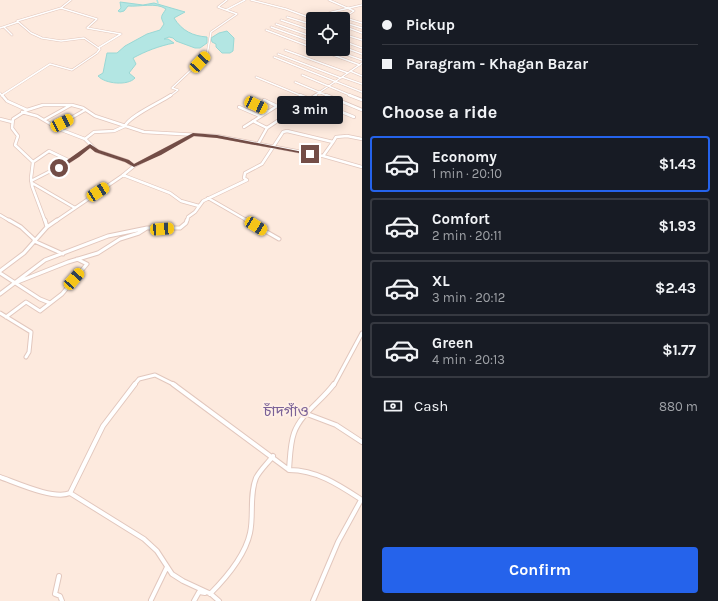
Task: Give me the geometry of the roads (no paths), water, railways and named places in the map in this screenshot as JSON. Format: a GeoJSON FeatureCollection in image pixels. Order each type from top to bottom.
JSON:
{"type":"FeatureCollection","features":[{"type":"Feature","properties":{"kind":"street"},"geometry":{"type":"LineString","coordinates":[[0,28],[18,22],[17,20],[61,8],[71,0]]}},
{"type":"Feature","properties":{"kind":"street"},"geometry":{"type":"LineString","coordinates":[[85,138],[94,132],[114,131],[125,125],[137,114],[160,103],[178,90],[172,88],[207,55],[211,32],[237,14],[218,8],[227,0]]}},
{"type":"Feature","properties":{"kind":"street"},"geometry":{"type":"LineString","coordinates":[[226,10],[245,0]]}},
{"type":"Feature","properties":{"kind":"street"},"geometry":{"type":"LineString","coordinates":[[251,0],[286,9],[306,16]]}},
{"type":"Feature","properties":{"kind":"street"},"geometry":{"type":"LineString","coordinates":[[329,0],[354,12],[350,15]]}},
{"type":"Feature","properties":{"kind":"street"},"geometry":{"type":"LineString","coordinates":[[332,12],[362,4]]}},
{"type":"Feature","properties":{"kind":"street"},"geometry":{"type":"LineString","coordinates":[[61,8],[97,19],[87,28],[121,34],[98,48]]}},
{"type":"Feature","properties":{"kind":"street"},"geometry":{"type":"LineString","coordinates":[[287,16],[306,23]]}},
{"type":"Feature","properties":{"kind":"street"},"geometry":{"type":"LineString","coordinates":[[281,20],[306,29]]}},
{"type":"Feature","properties":{"kind":"street"},"geometry":{"type":"LineString","coordinates":[[350,20],[362,23]]}},
{"type":"Feature","properties":{"kind":"street"},"geometry":{"type":"LineString","coordinates":[[18,22],[24,29],[47,40],[61,41],[83,38],[87,39],[91,42],[91,44],[98,48]]}},
{"type":"Feature","properties":{"kind":"street"},"geometry":{"type":"LineString","coordinates":[[350,22],[362,28]]}},
{"type":"Feature","properties":{"kind":"street"},"geometry":{"type":"LineString","coordinates":[[276,24],[306,34]]}},
{"type":"Feature","properties":{"kind":"street"},"geometry":{"type":"LineString","coordinates":[[4,27],[12,35]]}},
{"type":"Feature","properties":{"kind":"street"},"geometry":{"type":"LineString","coordinates":[[271,27],[306,40]]}},
{"type":"Feature","properties":{"kind":"street"},"geometry":{"type":"LineString","coordinates":[[350,29],[362,33]]}},
{"type":"Feature","properties":{"kind":"street"},"geometry":{"type":"LineString","coordinates":[[266,30],[306,45]]}},
{"type":"Feature","properties":{"kind":"street"},"geometry":{"type":"LineString","coordinates":[[350,36],[362,40]]}},
{"type":"Feature","properties":{"kind":"street"},"geometry":{"type":"LineString","coordinates":[[300,43],[306,40]]}},
{"type":"Feature","properties":{"kind":"street"},"geometry":{"type":"LineString","coordinates":[[350,44],[362,48]]}},
{"type":"Feature","properties":{"kind":"street"},"geometry":{"type":"LineString","coordinates":[[27,110],[7,101],[1,94],[50,64],[72,70],[97,53],[100,49],[98,48]]}},
{"type":"Feature","properties":{"kind":"street"},"geometry":{"type":"LineString","coordinates":[[285,50],[362,76]]}},
{"type":"Feature","properties":{"kind":"street"},"geometry":{"type":"LineString","coordinates":[[350,50],[362,54]]}},
{"type":"Feature","properties":{"kind":"street"},"geometry":{"type":"LineString","coordinates":[[278,54],[341,78],[362,84]]}},
{"type":"Feature","properties":{"kind":"street"},"geometry":{"type":"LineString","coordinates":[[339,56],[361,63]]}},
{"type":"Feature","properties":{"kind":"street"},"geometry":{"type":"LineString","coordinates":[[346,56],[361,63]]}},
{"type":"Feature","properties":{"kind":"street"},"geometry":{"type":"LineString","coordinates":[[274,57],[362,92]]}},
{"type":"Feature","properties":{"kind":"street"},"geometry":{"type":"LineString","coordinates":[[258,144],[267,128],[361,63]]}},
{"type":"Feature","properties":{"kind":"street"},"geometry":{"type":"LineString","coordinates":[[357,67],[362,69]]}},
{"type":"Feature","properties":{"kind":"street"},"geometry":{"type":"LineString","coordinates":[[302,75],[362,100]]}},
{"type":"Feature","properties":{"kind":"street"},"geometry":{"type":"LineString","coordinates":[[256,77],[354,117]]}},
{"type":"Feature","properties":{"kind":"street"},"geometry":{"type":"LineString","coordinates":[[295,82],[362,110]]}},
{"type":"Feature","properties":{"kind":"street"},"geometry":{"type":"LineString","coordinates":[[244,127],[277,106],[264,100]]}},
{"type":"Feature","properties":{"kind":"street"},"geometry":{"type":"LineString","coordinates":[[287,100],[336,121]]}},
{"type":"Feature","properties":{"kind":"street"},"geometry":{"type":"LineString","coordinates":[[33,162],[20,152],[15,145],[18,136],[12,128],[12,122],[22,112],[43,105],[71,105],[81,107],[95,116],[150,133],[193,135],[204,134],[323,156],[362,167]]}},
{"type":"Feature","properties":{"kind":"street"},"geometry":{"type":"LineString","coordinates":[[44,120],[71,105]]}},
{"type":"Feature","properties":{"kind":"street"},"geometry":{"type":"LineString","coordinates":[[256,105],[268,111]]}},
{"type":"Feature","properties":{"kind":"street"},"geometry":{"type":"LineString","coordinates":[[239,107],[260,116]]}},
{"type":"Feature","properties":{"kind":"street"},"geometry":{"type":"LineString","coordinates":[[55,126],[85,110]]}},
{"type":"Feature","properties":{"kind":"street"},"geometry":{"type":"LineString","coordinates":[[22,112],[37,116],[55,126],[85,138],[91,144],[90,146],[97,151],[127,161],[134,166]]}},
{"type":"Feature","properties":{"kind":"street"},"geometry":{"type":"LineString","coordinates":[[0,119],[12,122]]}},
{"type":"Feature","properties":{"kind":"street"},"geometry":{"type":"LineString","coordinates":[[253,121],[267,128]]}},
{"type":"Feature","properties":{"kind":"street"},"geometry":{"type":"LineString","coordinates":[[0,294],[40,263],[108,236],[147,228],[180,228],[186,223],[188,217],[195,212],[203,201],[247,180],[244,178],[245,173],[262,164],[281,133],[287,131],[333,142]]}},
{"type":"Feature","properties":{"kind":"street"},"geometry":{"type":"LineString","coordinates":[[50,304],[14,283],[0,272],[24,253],[47,227],[134,166],[160,154],[193,135]]}},
{"type":"Feature","properties":{"kind":"street"},"geometry":{"type":"LineString","coordinates":[[323,156],[336,137],[343,136],[362,140]]}},
{"type":"Feature","properties":{"kind":"street"},"geometry":{"type":"LineString","coordinates":[[31,182],[70,161],[90,146]]}},
{"type":"Feature","properties":{"kind":"street"},"geometry":{"type":"LineString","coordinates":[[47,227],[31,182],[33,162],[49,151],[70,161]]}},
{"type":"Feature","properties":{"kind":"street"},"geometry":{"type":"LineString","coordinates":[[123,175],[170,193],[181,201],[199,206]]}},
{"type":"Feature","properties":{"kind":"street"},"geometry":{"type":"LineString","coordinates":[[31,182],[75,208]]}},
{"type":"Feature","properties":{"kind":"street"},"geometry":{"type":"LineString","coordinates":[[208,198],[279,239]]}},
{"type":"Feature","properties":{"kind":"street"},"geometry":{"type":"LineString","coordinates":[[0,215],[21,227],[35,241],[62,254]]}},
{"type":"Feature","properties":{"kind":"street"},"geometry":{"type":"LineString","coordinates":[[14,283],[77,259],[98,253],[120,239],[139,233],[147,228]]}},
{"type":"Feature","properties":{"kind":"street"},"geometry":{"type":"LineString","coordinates":[[6,317],[26,302],[40,312],[50,304],[62,294],[87,264],[77,259]]}},
{"type":"Feature","properties":{"kind":"street"},"geometry":{"type":"LineString","coordinates":[[0,313],[31,332],[29,352],[26,357]]}},
{"type":"Feature","properties":{"kind":"street"},"geometry":{"type":"LineString","coordinates":[[289,470],[296,428],[307,414],[326,396],[344,369],[362,333]]}},
{"type":"Feature","properties":{"kind":"street"},"geometry":{"type":"LineString","coordinates":[[0,476],[42,491],[63,496],[70,493],[103,426],[139,379],[155,375],[170,382],[273,456],[289,470],[323,476],[362,500],[338,542],[313,601]]}},
{"type":"Feature","properties":{"kind":"street"},"geometry":{"type":"LineString","coordinates":[[307,414],[336,425],[362,442]]}},
{"type":"Feature","properties":{"kind":"street"},"geometry":{"type":"LineString","coordinates":[[211,594],[245,547],[250,533],[256,478],[273,456]]}},
{"type":"Feature","properties":{"kind":"street"},"geometry":{"type":"LineString","coordinates":[[70,493],[144,539],[157,551],[172,574],[182,581],[211,594],[219,601]]}},
{"type":"Feature","properties":{"kind":"street"},"geometry":{"type":"LineString","coordinates":[[151,600],[167,567]]}},
{"type":"Feature","properties":{"kind":"street"},"geometry":{"type":"LineString","coordinates":[[59,576],[55,594],[60,596],[62,601]]}},
{"type":"Feature","properties":{"kind":"street"},"geometry":{"type":"LineString","coordinates":[[194,601],[199,592],[211,594]]}},
{"type":"Feature","properties":{"kind":"water"},"geometry":{"type":"Polygon","coordinates":[[[120,2],[143,5],[154,3],[185,12],[174,18],[177,23],[188,32],[207,37],[207,43],[200,48],[195,48],[169,37],[164,39],[168,39],[174,43],[153,49],[133,58],[136,64],[129,73],[135,78],[132,81],[116,83],[101,79],[98,76],[103,73],[107,53],[117,53],[125,46],[147,34],[160,30],[164,24],[162,16],[166,9],[162,7],[153,5],[128,6],[124,11],[120,12],[118,11],[121,8],[120,2]]]}},
{"type":"Feature","properties":{"kind":"water"},"geometry":{"type":"Polygon","coordinates":[[[227,31],[234,38],[233,51],[230,53],[222,53],[216,47],[216,44],[212,42],[211,38],[219,33],[227,31]]]}},
{"type":"Feature","properties":{"kind":"district","name":"চাঁদগাঁও"},"geometry":{"type":"Point","coordinates":[286,411]}}]}
